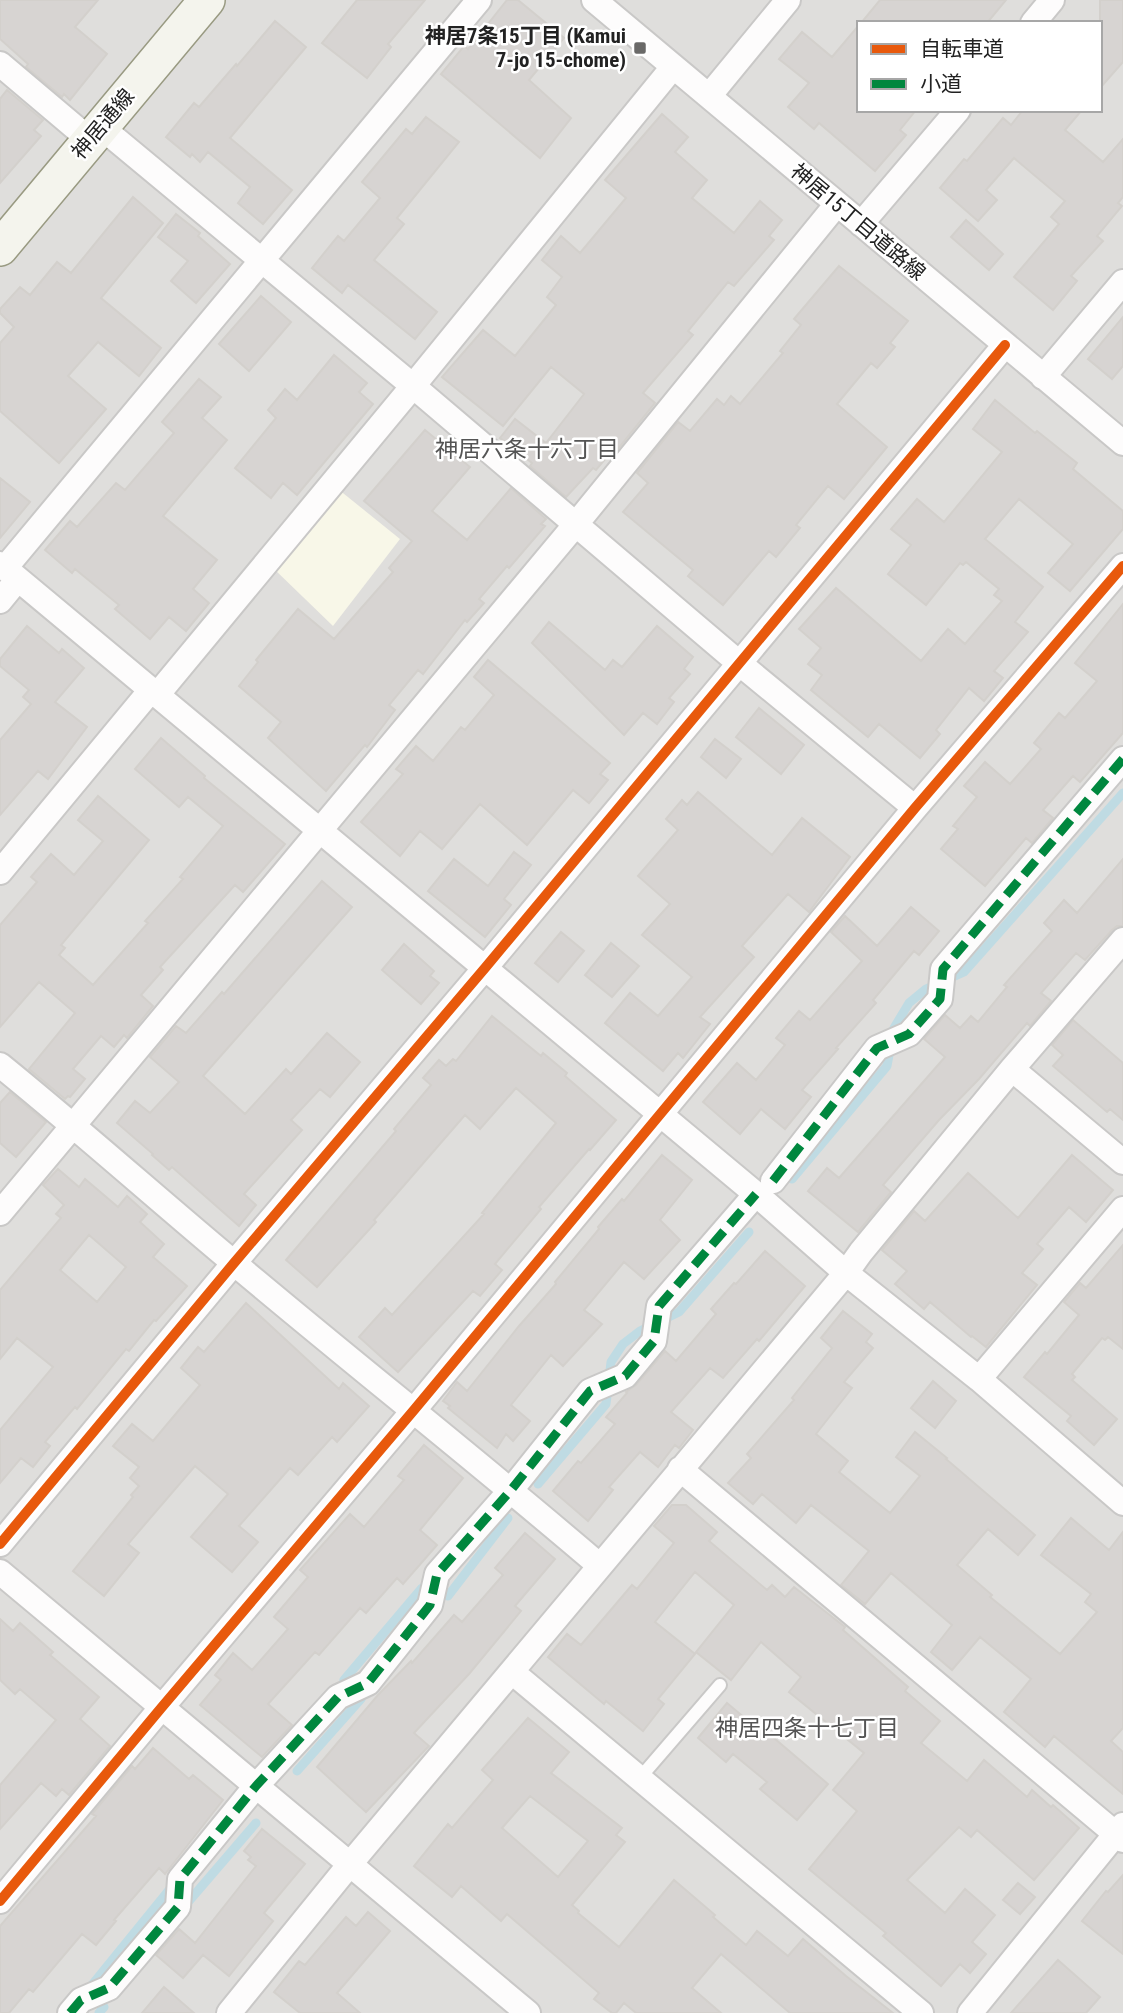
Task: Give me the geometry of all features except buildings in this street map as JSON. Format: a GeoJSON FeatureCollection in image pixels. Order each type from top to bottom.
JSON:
{"type":"FeatureCollection","features":[{"type":"Feature","properties":{"kind":"street","name":"神居通線"},"geometry":{"type":"LineString","coordinates":[[0,248],[207,0]]}},
{"type":"Feature","properties":{"kind":"street"},"geometry":{"type":"LineString","coordinates":[[0,601],[8,571],[478,0]]}},
{"type":"Feature","properties":{"kind":"street","name":"神居15丁目道路線"},"geometry":{"type":"LineString","coordinates":[[594,0],[1123,443]]}},
{"type":"Feature","properties":{"kind":"street"},"geometry":{"type":"LineString","coordinates":[[709,96],[788,0]]}},
{"type":"Feature","properties":{"kind":"street"},"geometry":{"type":"LineString","coordinates":[[1035,21],[1052,0]]}},
{"type":"Feature","properties":{"kind":"street"},"geometry":{"type":"LineString","coordinates":[[0,64],[96,133],[262,261],[915,808]]}},
{"type":"Feature","properties":{"kind":"street"},"geometry":{"type":"LineString","coordinates":[[0,872],[413,386],[673,67]]}},
{"type":"Feature","properties":{"kind":"street"},"geometry":{"type":"LineString","coordinates":[[861,224],[956,112]]}},
{"type":"Feature","properties":{"kind":"street"},"geometry":{"type":"LineString","coordinates":[[0,1213],[576,524],[837,204]]}},
{"type":"Feature","properties":{"kind":"street"},"geometry":{"type":"LineString","coordinates":[[1043,377],[1123,282]]}},
{"type":"Feature","properties":{"kind":"street"},"geometry":{"type":"LineString","coordinates":[[0,1544],[1005,345]]}},
{"type":"Feature","properties":{"kind":"street"},"geometry":{"type":"LineString","coordinates":[[0,1901],[414,1410],[915,808],[1123,566]]}},
{"type":"Feature","properties":{"kind":"street"},"geometry":{"type":"LineString","coordinates":[[8,571],[660,1114],[764,1188],[846,1273],[1119,1490]]}},
{"type":"Feature","properties":{"kind":"street"},"geometry":{"type":"LineString","coordinates":[[70,2013],[81,2000],[109,1988],[177,1907],[180,1880],[256,1786],[338,1697],[368,1683],[429,1605],[437,1574],[511,1490],[590,1391],[625,1376],[654,1341],[659,1306],[764,1188],[877,1048],[909,1034],[940,999],[943,969],[1123,760]]}},
{"type":"Feature","properties":{"kind":"street"},"geometry":{"type":"LineString","coordinates":[[229,2013],[350,1864],[846,1273],[1012,1069],[1123,940]]}},
{"type":"Feature","properties":{"kind":"street"},"geometry":{"type":"LineString","coordinates":[[0,1065],[74,1125],[234,1264],[600,1566]]}},
{"type":"Feature","properties":{"kind":"street"},"geometry":{"type":"LineString","coordinates":[[1012,1069],[1123,1162]]}},
{"type":"Feature","properties":{"kind":"street"},"geometry":{"type":"LineString","coordinates":[[979,1379],[1123,1209]]}},
{"type":"Feature","properties":{"kind":"street"},"geometry":{"type":"LineString","coordinates":[[680,1469],[1121,1833],[970,2013]]}},
{"type":"Feature","properties":{"kind":"street"},"geometry":{"type":"LineString","coordinates":[[0,1572],[528,2013]]}},
{"type":"Feature","properties":{"kind":"street"},"geometry":{"type":"LineString","coordinates":[[512,1672],[921,2013]]}},
{"type":"Feature","properties":{"kind":"lane"},"geometry":{"type":"LineString","coordinates":[[639,1779],[720,1685]]}},
{"type":"Feature","properties":{"kind":"shaded area"},"geometry":{"type":"Polygon","coordinates":[[[0,0],[1123,0],[1123,2013],[0,2013],[0,0]]]}},
{"type":"Feature","properties":{"kind":"shaded area"},"geometry":{"type":"Polygon","coordinates":[[[338,489],[400,539],[333,626],[273,568],[338,489]]]}},
{"type":"Feature","properties":{"kind":"waterway"},"geometry":{"type":"LineString","coordinates":[[792,1179],[887,1066],[894,1028],[909,1003],[926,989],[964,972],[1123,793]]}},
{"type":"Feature","properties":{"kind":"waterway"},"geometry":{"type":"LineString","coordinates":[[538,1484],[606,1404],[611,1362],[623,1344],[640,1331],[679,1312],[749,1232]]}},
{"type":"Feature","properties":{"kind":"waterway"},"geometry":{"type":"LineString","coordinates":[[297,1771],[361,1699],[344,1680],[422,1588],[448,1596],[508,1518]]}},
{"type":"Feature","properties":{"kind":"waterway"},"geometry":{"type":"LineString","coordinates":[[99,2013],[104,2007],[91,1986],[169,1890],[189,1901],[256,1823]]}},
{"type":"Feature","properties":{"kind":"marked path"},"geometry":{"type":"LineString","coordinates":[[773,1181],[877,1048],[909,1034],[940,999],[943,969],[1123,759]]}},
{"type":"Feature","properties":{"kind":"marked path"},"geometry":{"type":"LineString","coordinates":[[70,2013],[81,2000],[109,1988],[178,1907],[180,1879],[256,1786],[338,1697],[368,1683],[430,1605],[437,1574],[511,1490],[590,1391],[625,1376],[654,1341],[659,1306],[756,1194]]}},
{"type":"Feature","properties":{"kind":"cycle path"},"geometry":{"type":"LineString","coordinates":[[0,1544],[1005,345]]}},
{"type":"Feature","properties":{"kind":"cycle path"},"geometry":{"type":"LineString","coordinates":[[0,1901],[414,1410],[915,808],[1123,566]]}},
{"type":"Feature","properties":{"kind":"place","name":"神居7条15丁目 (Kamui 7-jo 15-chome)"},"geometry":{"type":"Point","coordinates":[640,48]}},
{"type":"Feature","properties":{"kind":"district","name":"神居六条十六丁目"},"geometry":{"type":"Point","coordinates":[527,449]}},
{"type":"Feature","properties":{"kind":"district","name":"神居四条十七丁目"},"geometry":{"type":"Point","coordinates":[807,1728]}}]}
